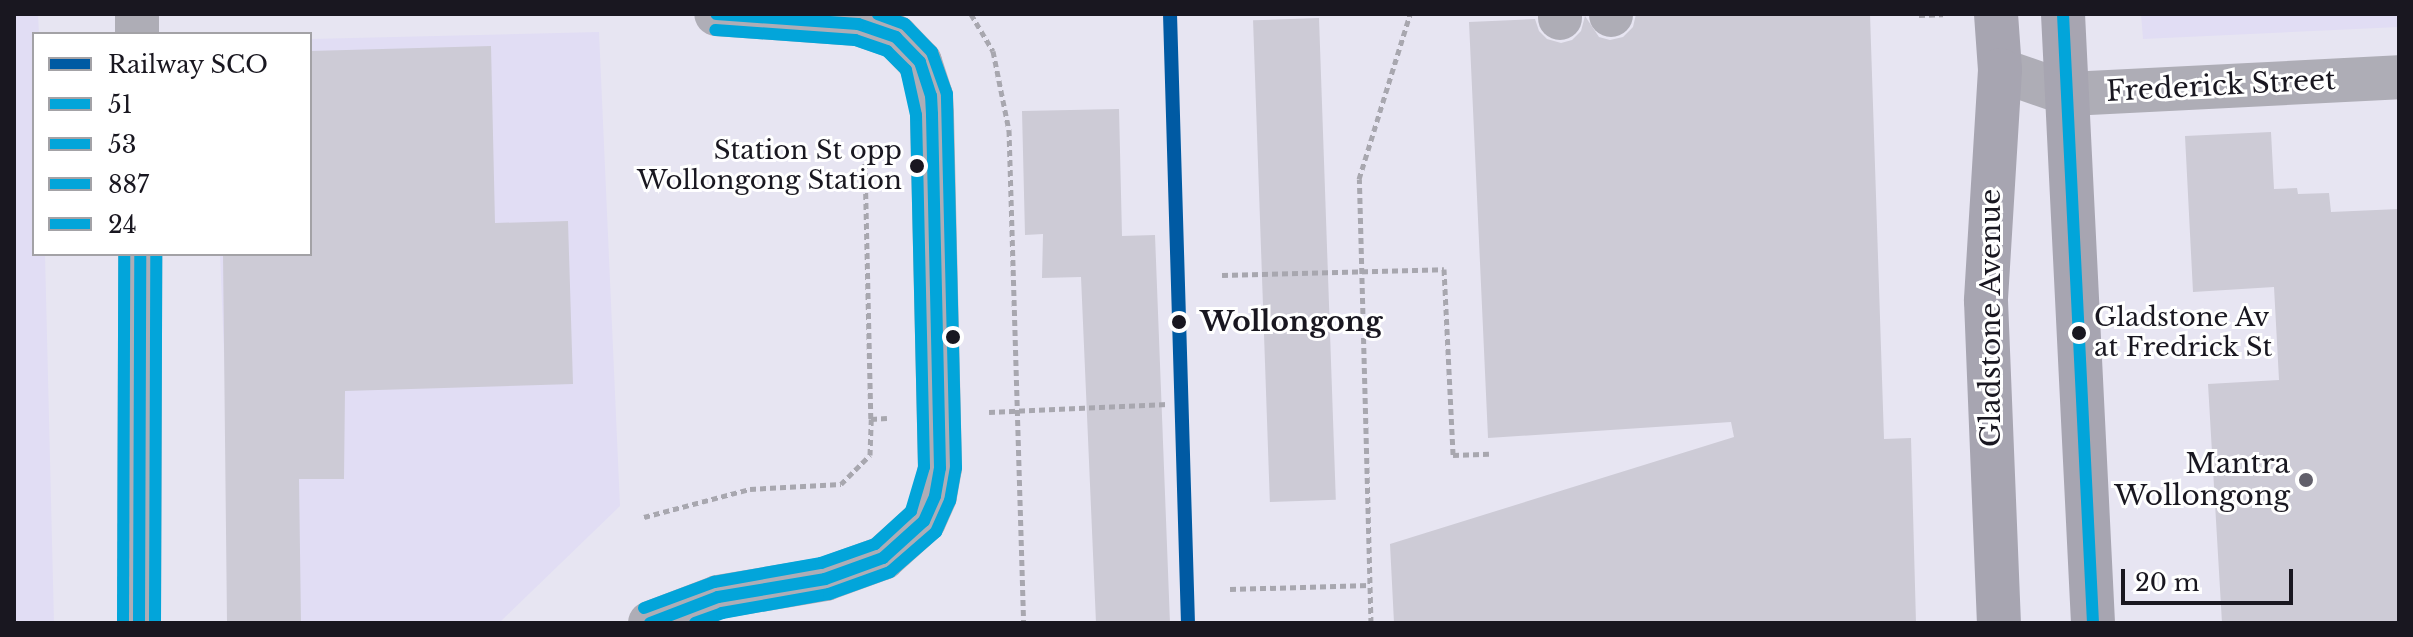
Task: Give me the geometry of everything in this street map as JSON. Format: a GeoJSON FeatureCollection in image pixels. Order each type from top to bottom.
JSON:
{"type":"FeatureCollection","features":[{"type":"Feature","properties":{"kind":"main road","name":"Gladstone Avenue"},"geometry":{"type":"LineString","coordinates":[[1996,14],[2000,70],[1986,301],[1999,623]]}},
{"type":"Feature","properties":{"kind":"main road"},"geometry":{"type":"LineString","coordinates":[[2063,14],[2093,623]]}},
{"type":"Feature","properties":{"kind":"street"},"geometry":{"type":"LineString","coordinates":[[650,623],[718,597],[825,579],[857,569],[893,550],[924,521],[935,496],[940,468],[932,114],[931,96],[920,62],[896,37],[858,24],[716,14]]}},
{"type":"Feature","properties":{"kind":"street","name":"Frederick Street"},"geometry":{"type":"LineString","coordinates":[[2000,70],[2069,94],[2399,77]]}},
{"type":"Feature","properties":{"kind":"street"},"geometry":{"type":"LineString","coordinates":[[139,623],[140,256]]}},
{"type":"Feature","properties":{"kind":"path"},"geometry":{"type":"LineString","coordinates":[[971,14],[993,51],[1009,130],[1024,623]]}},
{"type":"Feature","properties":{"kind":"path"},"geometry":{"type":"LineString","coordinates":[[1371,623],[1359,179],[1410,14]]}},
{"type":"Feature","properties":{"kind":"path"},"geometry":{"type":"LineString","coordinates":[[1919,15],[1943,14]]}},
{"type":"Feature","properties":{"kind":"path"},"geometry":{"type":"LineString","coordinates":[[644,517],[750,489],[841,484],[870,455],[865,163]]}},
{"type":"Feature","properties":{"kind":"path"},"geometry":{"type":"LineString","coordinates":[[1222,275],[1444,269],[1453,455],[1489,454]]}},
{"type":"Feature","properties":{"kind":"path"},"geometry":{"type":"LineString","coordinates":[[871,419],[1168,404]]}},
{"type":"Feature","properties":{"kind":"path"},"geometry":{"type":"LineString","coordinates":[[1230,589],[1369,585]]}},
{"type":"Feature","properties":{"kind":"shaded area"},"geometry":{"type":"Polygon","coordinates":[[[14,14],[38,14],[39,32],[32,32],[32,256],[45,256],[54,623],[14,623],[14,14]]]}},
{"type":"Feature","properties":{"kind":"shaded area"},"geometry":{"type":"Polygon","coordinates":[[[2141,14],[2399,14],[2399,27],[2143,39],[2141,14]]]}},
{"type":"Feature","properties":{"kind":"shaded area"},"geometry":{"type":"Polygon","coordinates":[[[599,32],[620,506],[499,623],[235,623],[220,256],[312,256],[312,39],[599,32]]]}},
{"type":"Feature","properties":{"kind":"building"},"geometry":{"type":"Polygon","coordinates":[[[1636,14],[1870,14],[1884,439],[1911,438],[1916,623],[1394,623],[1390,544],[1734,437],[1731,422],[1488,438],[1469,22],[1535,19],[1539,31],[1547,39],[1561,43],[1572,40],[1581,31],[1585,16],[1599,37],[1610,40],[1623,37],[1633,27],[1636,14]]]}},
{"type":"Feature","properties":{"kind":"building"},"geometry":{"type":"Polygon","coordinates":[[[1319,18],[1336,500],[1270,502],[1253,20],[1319,18]]]}},
{"type":"Feature","properties":{"kind":"building"},"geometry":{"type":"Polygon","coordinates":[[[491,46],[495,223],[568,221],[573,384],[345,391],[344,479],[299,479],[301,623],[227,623],[223,256],[312,256],[312,51],[491,46]]]}},
{"type":"Feature","properties":{"kind":"building"},"geometry":{"type":"Polygon","coordinates":[[[1119,109],[1122,236],[1155,235],[1170,623],[1096,623],[1081,277],[1042,278],[1043,234],[1025,235],[1022,111],[1119,109]]]}},
{"type":"Feature","properties":{"kind":"building"},"geometry":{"type":"Polygon","coordinates":[[[2271,132],[2274,189],[2297,188],[2298,194],[2329,193],[2331,212],[2399,209],[2399,623],[2222,623],[2208,384],[2279,380],[2274,287],[2193,292],[2185,136],[2271,132]]]}},
{"type":"Feature","properties":{"kind":"rail line","name":"SCO"},"geometry":{"type":"LineString","coordinates":[[1170,14],[1188,623]]}},
{"type":"Feature","properties":{"kind":"transit line","name":"51"},"geometry":{"type":"LineString","coordinates":[[650,623],[718,597],[825,579],[883,558],[924,521],[935,496],[940,468],[932,114],[931,96],[920,62],[896,37],[858,24],[716,14]]}},
{"type":"Feature","properties":{"kind":"transit line","name":"53"},"geometry":{"type":"LineString","coordinates":[[695,623],[722,613],[829,594],[890,572],[936,532],[950,501],[956,468],[947,94],[932,52],[905,24],[878,14]]}},
{"type":"Feature","properties":{"kind":"transit line","name":"24"},"geometry":{"type":"LineString","coordinates":[[2063,14],[2093,623]]}},
{"type":"Feature","properties":{"kind":"transit line","name":"887"},"geometry":{"type":"LineString","coordinates":[[644,608],[714,582],[821,563],[875,544],[911,511],[924,467],[916,115],[906,70],[887,51],[855,40],[715,30]]}},
{"type":"Feature","properties":{"kind":"transit line","name":"887"},"geometry":{"type":"LineString","coordinates":[[123,623],[124,256]]}},
{"type":"Feature","properties":{"kind":"transit line","name":"51"},"geometry":{"type":"LineString","coordinates":[[139,623],[140,256]]}},
{"type":"Feature","properties":{"kind":"transit line","name":"53"},"geometry":{"type":"LineString","coordinates":[[155,623],[156,256]]}},
{"type":"Feature","properties":{"kind":"place","name":"Station St opp Wollongong Station"},"geometry":{"type":"Point","coordinates":[917,166]}},
{"type":"Feature","properties":{"kind":"place","name":"Wollongong"},"geometry":{"type":"Point","coordinates":[1179,322]}},
{"type":"Feature","properties":{"kind":"place","name":"Gladstone Av at Fredrick St"},"geometry":{"type":"Point","coordinates":[2079,333]}},
{"type":"Feature","properties":{"kind":"place","name":"Mantra Wollongong"},"geometry":{"type":"Point","coordinates":[2306,480]}}]}
